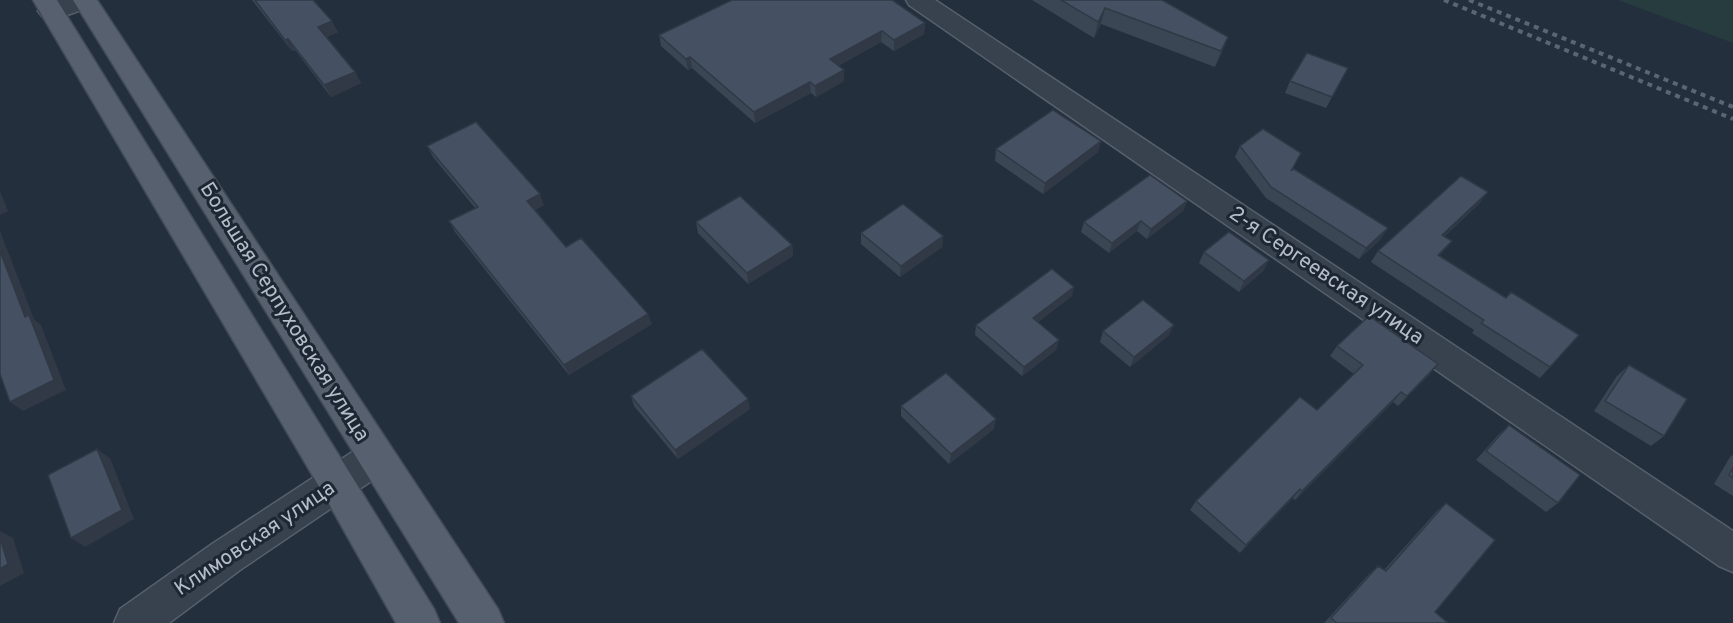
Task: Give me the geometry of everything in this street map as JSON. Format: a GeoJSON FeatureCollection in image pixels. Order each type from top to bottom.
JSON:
{"type":"FeatureCollection","features":[{"type":"Feature","properties":{"kind":"main road","name":"Большая Серпуховская улица"},"geometry":{"type":"LineString","coordinates":[[84,0],[483,623]]}},
{"type":"Feature","properties":{"kind":"main road","name":"Большая Серпуховская улица"},"geometry":{"type":"LineString","coordinates":[[48,6],[337,483],[418,623]]}},
{"type":"Feature","properties":{"kind":"street"},"geometry":{"type":"LineString","coordinates":[[48,6],[84,0]]}},
{"type":"Feature","properties":{"kind":"street","name":"2-я Сергеевская улица"},"geometry":{"type":"LineString","coordinates":[[918,0],[1733,553]]}},
{"type":"Feature","properties":{"kind":"street","name":"Климовская улица"},"geometry":{"type":"LineString","coordinates":[[135,623],[226,557],[376,457]]}},
{"type":"Feature","properties":{"kind":"green space"},"geometry":{"type":"Polygon","coordinates":[[[1618,0],[1733,0],[1733,43],[1618,0]]]}},
{"type":"Feature","properties":{"kind":"building"},"geometry":{"type":"Polygon","coordinates":[[[255,0],[313,0],[332,21],[318,27],[355,72],[324,85],[288,39],[285,40],[255,0]]]}},
{"type":"Feature","properties":{"kind":"building"},"geometry":{"type":"Polygon","coordinates":[[[732,0],[892,0],[925,23],[894,40],[882,31],[830,59],[844,70],[815,86],[810,82],[754,112],[690,57],[686,59],[659,35],[732,0]]]}},
{"type":"Feature","properties":{"kind":"building"},"geometry":{"type":"Polygon","coordinates":[[[1061,0],[1162,0],[1228,37],[1221,51],[1105,8],[1098,22],[1061,0]]]}},
{"type":"Feature","properties":{"kind":"building"},"geometry":{"type":"Polygon","coordinates":[[[1307,53],[1348,68],[1332,97],[1290,81],[1307,53]]]}},
{"type":"Feature","properties":{"kind":"building"},"geometry":{"type":"Polygon","coordinates":[[[1053,110],[1101,141],[1045,183],[996,149],[1053,110]]]}},
{"type":"Feature","properties":{"kind":"building"},"geometry":{"type":"Polygon","coordinates":[[[476,122],[540,194],[527,201],[566,247],[581,238],[648,314],[564,365],[449,221],[478,207],[427,146],[476,122]]]}},
{"type":"Feature","properties":{"kind":"building"},"geometry":{"type":"Polygon","coordinates":[[[1263,129],[1301,153],[1291,171],[1294,169],[1388,228],[1366,248],[1271,187],[1240,146],[1263,129]]]}},
{"type":"Feature","properties":{"kind":"building"},"geometry":{"type":"Polygon","coordinates":[[[1150,175],[1187,201],[1151,229],[1141,221],[1112,243],[1084,222],[1150,175]]]}},
{"type":"Feature","properties":{"kind":"building"},"geometry":{"type":"Polygon","coordinates":[[[1461,176],[1488,192],[1442,235],[1452,241],[1438,255],[1506,298],[1511,292],[1579,335],[1550,367],[1481,323],[1484,320],[1378,251],[1461,176]]]}},
{"type":"Feature","properties":{"kind":"building"},"geometry":{"type":"Polygon","coordinates":[[[740,196],[792,245],[747,273],[696,222],[740,196]]]}},
{"type":"Feature","properties":{"kind":"building"},"geometry":{"type":"Polygon","coordinates":[[[903,204],[943,236],[901,266],[861,233],[903,204]]]}},
{"type":"Feature","properties":{"kind":"building"},"geometry":{"type":"Polygon","coordinates":[[[1229,232],[1269,260],[1244,281],[1204,252],[1229,232]]]}},
{"type":"Feature","properties":{"kind":"building"},"geometry":{"type":"Polygon","coordinates":[[[0,251],[25,317],[29,315],[54,380],[10,402],[0,374],[0,251]]]}},
{"type":"Feature","properties":{"kind":"building"},"geometry":{"type":"Polygon","coordinates":[[[1052,269],[1074,287],[1033,318],[1059,340],[1024,367],[976,325],[1052,269]]]}},
{"type":"Feature","properties":{"kind":"building"},"geometry":{"type":"Polygon","coordinates":[[[1143,300],[1174,325],[1134,357],[1103,331],[1143,300]]]}},
{"type":"Feature","properties":{"kind":"building"},"geometry":{"type":"Polygon","coordinates":[[[1369,316],[1438,364],[1407,396],[1401,392],[1302,491],[1300,489],[1246,545],[1196,501],[1300,397],[1317,410],[1363,365],[1337,346],[1369,316]]]}},
{"type":"Feature","properties":{"kind":"building"},"geometry":{"type":"Polygon","coordinates":[[[702,349],[748,399],[675,450],[631,396],[702,349]]]}},
{"type":"Feature","properties":{"kind":"building"},"geometry":{"type":"Polygon","coordinates":[[[1629,365],[1687,399],[1664,436],[1605,401],[1629,365]]]}},
{"type":"Feature","properties":{"kind":"building"},"geometry":{"type":"Polygon","coordinates":[[[946,373],[996,419],[951,454],[901,406],[946,373]]]}},
{"type":"Feature","properties":{"kind":"building"},"geometry":{"type":"Polygon","coordinates":[[[1509,425],[1580,475],[1558,503],[1486,451],[1509,425]]]}},
{"type":"Feature","properties":{"kind":"building"},"geometry":{"type":"Polygon","coordinates":[[[97,449],[122,510],[71,538],[48,475],[97,449]]]}},
{"type":"Feature","properties":{"kind":"building"},"geometry":{"type":"Polygon","coordinates":[[[1446,503],[1495,540],[1435,612],[1448,623],[1337,623],[1331,618],[1378,566],[1386,571],[1446,503]]]}},
{"type":"Feature","properties":{"kind":"building"},"geometry":{"type":"Polygon","coordinates":[[[0,538],[8,564],[0,569],[0,538]]]}},
{"type":"Feature","properties":{"kind":"railway"},"geometry":{"type":"LineString","coordinates":[[1444,0],[1733,119]]}},
{"type":"Feature","properties":{"kind":"railway"},"geometry":{"type":"LineString","coordinates":[[1469,0],[1733,107]]}}]}
